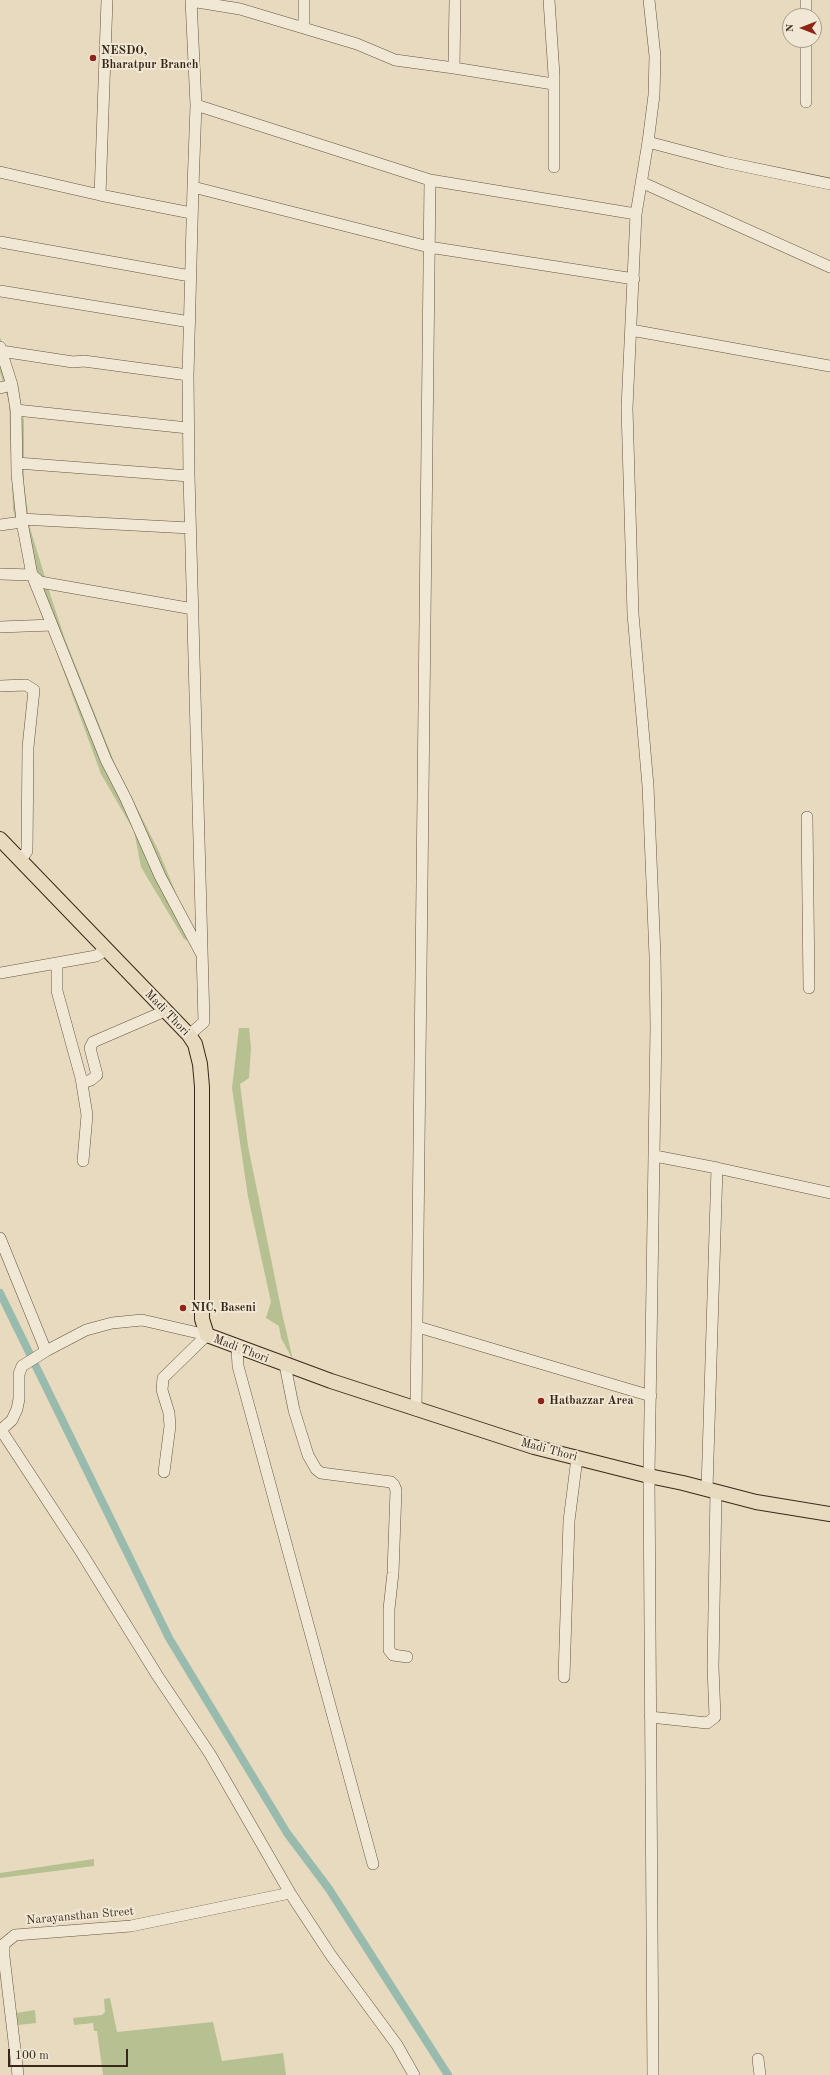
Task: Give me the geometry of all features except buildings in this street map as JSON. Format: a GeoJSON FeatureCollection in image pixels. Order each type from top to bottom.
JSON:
{"type":"FeatureCollection","features":[{"type":"Feature","properties":{"kind":"main road","name":"Madi Thori"},"geometry":{"type":"LineString","coordinates":[[0,840],[189,1034],[198,1053],[202,1087],[202,1319],[207,1335],[237,1348],[416,1410],[534,1447],[756,1502],[830,1514]]}},
{"type":"Feature","properties":{"kind":"street"},"geometry":{"type":"LineString","coordinates":[[100,195],[107,0]]}},
{"type":"Feature","properties":{"kind":"street"},"geometry":{"type":"LineString","coordinates":[[304,0],[304,28]]}},
{"type":"Feature","properties":{"kind":"street"},"geometry":{"type":"LineString","coordinates":[[454,68],[455,0]]}},
{"type":"Feature","properties":{"kind":"street"},"geometry":{"type":"LineString","coordinates":[[549,0],[553,84],[554,167]]}},
{"type":"Feature","properties":{"kind":"street"},"geometry":{"type":"LineString","coordinates":[[649,0],[655,56],[654,95],[636,214],[627,408],[634,614],[648,786],[655,933],[655,1156],[650,1476],[650,1717],[653,2075]]}},
{"type":"Feature","properties":{"kind":"street"},"geometry":{"type":"LineString","coordinates":[[189,1034],[204,1022],[188,476],[191,213],[196,106],[191,1],[240,9],[357,44],[395,60],[553,84]]}},
{"type":"Feature","properties":{"kind":"street"},"geometry":{"type":"LineString","coordinates":[[806,48],[806,102]]}},
{"type":"Feature","properties":{"kind":"street"},"geometry":{"type":"LineString","coordinates":[[196,106],[430,180],[636,214]]}},
{"type":"Feature","properties":{"kind":"street"},"geometry":{"type":"LineString","coordinates":[[648,142],[724,162],[830,184]]}},
{"type":"Feature","properties":{"kind":"street"},"geometry":{"type":"LineString","coordinates":[[0,172],[100,195],[191,213]]}},
{"type":"Feature","properties":{"kind":"street"},"geometry":{"type":"LineString","coordinates":[[416,1410],[423,705],[429,403],[430,180]]}},
{"type":"Feature","properties":{"kind":"street"},"geometry":{"type":"LineString","coordinates":[[641,182],[830,267]]}},
{"type":"Feature","properties":{"kind":"street"},"geometry":{"type":"LineString","coordinates":[[192,187],[429,247],[634,279]]}},
{"type":"Feature","properties":{"kind":"street"},"geometry":{"type":"LineString","coordinates":[[0,242],[190,276]]}},
{"type":"Feature","properties":{"kind":"street"},"geometry":{"type":"LineString","coordinates":[[0,291],[190,322]]}},
{"type":"Feature","properties":{"kind":"street"},"geometry":{"type":"LineString","coordinates":[[631,330],[830,366]]}},
{"type":"Feature","properties":{"kind":"street"},"geometry":{"type":"LineString","coordinates":[[188,375],[84,361],[73,362],[1,349],[12,385],[16,410],[17,463],[21,520],[32,576],[106,760],[126,799],[160,876],[203,957]]}},
{"type":"Feature","properties":{"kind":"street"},"geometry":{"type":"LineString","coordinates":[[0,388],[12,385]]}},
{"type":"Feature","properties":{"kind":"street"},"geometry":{"type":"LineString","coordinates":[[16,410],[188,428]]}},
{"type":"Feature","properties":{"kind":"street"},"geometry":{"type":"LineString","coordinates":[[17,463],[188,476]]}},
{"type":"Feature","properties":{"kind":"street"},"geometry":{"type":"LineString","coordinates":[[0,525],[21,520],[190,528]]}},
{"type":"Feature","properties":{"kind":"street"},"geometry":{"type":"LineString","coordinates":[[0,574],[32,576],[40,582],[193,609]]}},
{"type":"Feature","properties":{"kind":"street"},"geometry":{"type":"LineString","coordinates":[[0,627],[52,625]]}},
{"type":"Feature","properties":{"kind":"street"},"geometry":{"type":"LineString","coordinates":[[0,686],[26,685],[34,690],[28,746],[27,851],[20,861]]}},
{"type":"Feature","properties":{"kind":"street"},"geometry":{"type":"LineString","coordinates":[[807,817],[809,988]]}},
{"type":"Feature","properties":{"kind":"street"},"geometry":{"type":"LineString","coordinates":[[0,974],[96,956],[107,949]]}},
{"type":"Feature","properties":{"kind":"street"},"geometry":{"type":"LineString","coordinates":[[57,963],[57,991],[82,1083],[87,1115],[83,1161]]}},
{"type":"Feature","properties":{"kind":"street"},"geometry":{"type":"LineString","coordinates":[[82,1083],[92,1080],[97,1075],[90,1048],[93,1042],[165,1011]]}},
{"type":"Feature","properties":{"kind":"street"},"geometry":{"type":"LineString","coordinates":[[655,1156],[830,1193]]}},
{"type":"Feature","properties":{"kind":"street"},"geometry":{"type":"LineString","coordinates":[[650,1717],[707,1723],[715,1717],[711,1490],[716,1168]]}},
{"type":"Feature","properties":{"kind":"street"},"geometry":{"type":"LineString","coordinates":[[0,1238],[42,1354]]}},
{"type":"Feature","properties":{"kind":"street"},"geometry":{"type":"LineString","coordinates":[[207,1335],[150,1322],[131,1320],[92,1328],[28,1362],[20,1370],[19,1399],[17,1409],[12,1420],[1,1431],[81,1552],[157,1675],[210,1754],[290,1893],[330,1954],[397,2045],[414,2075]]}},
{"type":"Feature","properties":{"kind":"street"},"geometry":{"type":"LineString","coordinates":[[418,1327],[651,1396]]}},
{"type":"Feature","properties":{"kind":"street"},"geometry":{"type":"LineString","coordinates":[[164,1472],[170,1426],[169,1413],[162,1390],[162,1378],[207,1335]]}},
{"type":"Feature","properties":{"kind":"street"},"geometry":{"type":"LineString","coordinates":[[237,1348],[240,1373],[373,1864]]}},
{"type":"Feature","properties":{"kind":"street"},"geometry":{"type":"LineString","coordinates":[[285,1365],[294,1410],[308,1455],[316,1468],[321,1473],[390,1482],[394,1485],[396,1490],[393,1573],[389,1609],[389,1650],[393,1655],[407,1657]]}},
{"type":"Feature","properties":{"kind":"street"},"geometry":{"type":"LineString","coordinates":[[564,1677],[569,1521],[577,1458]]}},
{"type":"Feature","properties":{"kind":"street","name":"Narayansthan Street"},"geometry":{"type":"LineString","coordinates":[[18,2075],[4,1957],[4,1944],[15,1935],[131,1926],[290,1893]]}},
{"type":"Feature","properties":{"kind":"street"},"geometry":{"type":"LineString","coordinates":[[758,2059],[760,2075]]}},
{"type":"Feature","properties":{"kind":"green space"},"geometry":{"type":"Polygon","coordinates":[[[0,337],[18,388],[24,421],[24,483],[30,528],[51,597],[65,639],[115,764],[159,852],[197,944],[184,939],[141,867],[134,831],[101,774],[30,579],[13,509],[9,402],[0,372],[0,337]]]}},
{"type":"Feature","properties":{"kind":"green space"},"geometry":{"type":"Polygon","coordinates":[[[239,1028],[249,1028],[251,1048],[249,1078],[240,1084],[248,1146],[293,1360],[281,1338],[279,1326],[266,1318],[271,1302],[248,1197],[232,1088],[239,1028]]]}},
{"type":"Feature","properties":{"kind":"green space"},"geometry":{"type":"Polygon","coordinates":[[[94,1859],[94,1866],[0,1878],[0,1873],[94,1859]]]}},
{"type":"Feature","properties":{"kind":"green space"},"geometry":{"type":"Polygon","coordinates":[[[110,1998],[117,2032],[213,2022],[222,2061],[283,2053],[286,2075],[103,2075],[97,2031],[94,2031],[93,2023],[74,2025],[73,2018],[102,2015],[105,2012],[104,1999],[110,1998]]]}},
{"type":"Feature","properties":{"kind":"green space"},"geometry":{"type":"Polygon","coordinates":[[[35,2010],[36,2023],[18,2025],[16,2013],[35,2010]]]}},
{"type":"Feature","properties":{"kind":"waterway"},"geometry":{"type":"LineString","coordinates":[[0,1293],[169,1638],[287,1833],[329,1889],[448,2075]]}},
{"type":"Feature","properties":{"kind":"place","name":"NESDO, Bharatpur Branch"},"geometry":{"type":"Point","coordinates":[93,58]}},
{"type":"Feature","properties":{"kind":"place","name":"NIC, Baseni"},"geometry":{"type":"Point","coordinates":[183,1308]}},
{"type":"Feature","properties":{"kind":"place","name":"Hatbazzar Area"},"geometry":{"type":"Point","coordinates":[541,1401]}}]}
